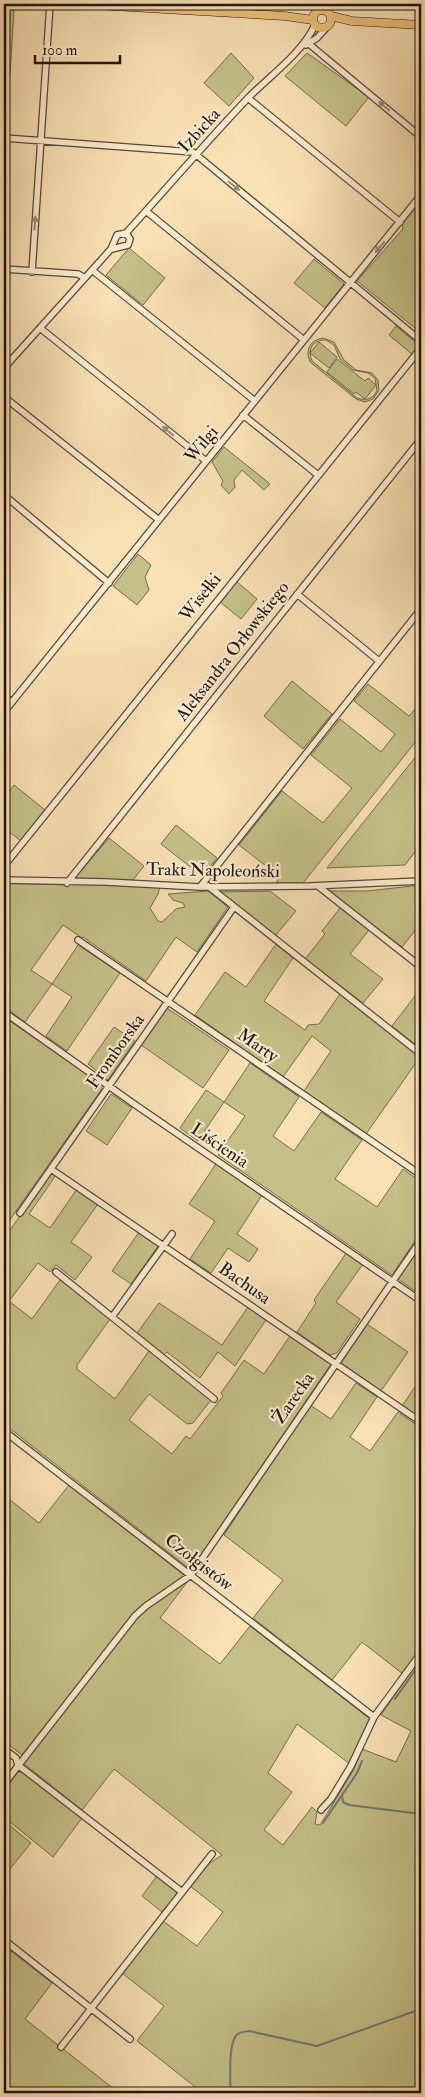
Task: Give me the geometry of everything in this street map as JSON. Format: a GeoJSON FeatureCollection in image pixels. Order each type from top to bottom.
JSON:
{"type":"FeatureCollection","features":[{"type":"Feature","properties":{"kind":"main road"},"geometry":{"type":"LineString","coordinates":[[78,4],[285,16],[314,20],[322,28],[329,22],[352,21],[421,25]]}},
{"type":"Feature","properties":{"kind":"main road"},"geometry":{"type":"LineString","coordinates":[[314,20],[323,10],[329,22]]}},
{"type":"Feature","properties":{"kind":"street"},"geometry":{"type":"LineString","coordinates":[[32,272],[50,4]]}},
{"type":"Feature","properties":{"kind":"street","name":"Izbicka"},"geometry":{"type":"LineString","coordinates":[[126,233],[248,98],[297,50],[311,34],[314,20]]}},
{"type":"Feature","properties":{"kind":"street","name":"Izbicka"},"geometry":{"type":"LineString","coordinates":[[297,50],[309,44],[329,22]]}},
{"type":"Feature","properties":{"kind":"street"},"geometry":{"type":"LineString","coordinates":[[309,44],[421,138]]}},
{"type":"Feature","properties":{"kind":"street"},"geometry":{"type":"LineString","coordinates":[[248,98],[400,222]]}},
{"type":"Feature","properties":{"kind":"street"},"geometry":{"type":"LineString","coordinates":[[4,138],[189,151],[197,155],[421,341]]}},
{"type":"Feature","properties":{"kind":"street","name":"Wilgi"},"geometry":{"type":"LineString","coordinates":[[4,712],[421,195]]}},
{"type":"Feature","properties":{"kind":"street"},"geometry":{"type":"LineString","coordinates":[[146,211],[304,340]]}},
{"type":"Feature","properties":{"kind":"street"},"geometry":{"type":"LineString","coordinates":[[4,368],[111,249],[118,245],[126,247],[130,243],[130,236],[126,233],[117,235],[118,245]]}},
{"type":"Feature","properties":{"kind":"street"},"geometry":{"type":"LineString","coordinates":[[4,270],[79,274],[85,278]]}},
{"type":"Feature","properties":{"kind":"street"},"geometry":{"type":"LineString","coordinates":[[92,270],[255,401]]}},
{"type":"Feature","properties":{"kind":"street"},"geometry":{"type":"LineString","coordinates":[[40,328],[206,461]]}},
{"type":"Feature","properties":{"kind":"street","name":"Wisełki"},"geometry":{"type":"LineString","coordinates":[[4,866],[421,348]]}},
{"type":"Feature","properties":{"kind":"street"},"geometry":{"type":"LineString","coordinates":[[4,397],[159,520]]}},
{"type":"Feature","properties":{"kind":"street"},"geometry":{"type":"LineString","coordinates":[[243,416],[318,476]]}},
{"type":"Feature","properties":{"kind":"street","name":"Aleksandra Orłowskiego"},"geometry":{"type":"LineString","coordinates":[[67,883],[421,439]]}},
{"type":"Feature","properties":{"kind":"street"},"geometry":{"type":"LineString","coordinates":[[4,496],[109,583]]}},
{"type":"Feature","properties":{"kind":"street"},"geometry":{"type":"LineString","coordinates":[[297,594],[379,661]]}},
{"type":"Feature","properties":{"kind":"street"},"geometry":{"type":"LineString","coordinates":[[200,887],[421,609]]}},
{"type":"Feature","properties":{"kind":"street"},"geometry":{"type":"LineString","coordinates":[[4,696],[11,702]]}},
{"type":"Feature","properties":{"kind":"street","name":"Trakt Napoleoński"},"geometry":{"type":"LineString","coordinates":[[4,880],[67,883],[103,882],[200,887],[318,886],[421,881]]}},
{"type":"Feature","properties":{"kind":"street"},"geometry":{"type":"LineString","coordinates":[[208,886],[421,1054]]}},
{"type":"Feature","properties":{"kind":"street"},"geometry":{"type":"LineString","coordinates":[[318,886],[421,967]]}},
{"type":"Feature","properties":{"kind":"street","name":"Fromborska"},"geometry":{"type":"LineString","coordinates":[[20,1213],[234,906]]}},
{"type":"Feature","properties":{"kind":"street","name":"Marty"},"geometry":{"type":"LineString","coordinates":[[78,940],[88,945],[167,1002],[421,1175]]}},
{"type":"Feature","properties":{"kind":"street","name":"Liścienia"},"geometry":{"type":"LineString","coordinates":[[4,1012],[109,1087],[421,1301]]}},
{"type":"Feature","properties":{"kind":"street","name":"Bachusa"},"geometry":{"type":"LineString","coordinates":[[51,1169],[421,1422]]}},
{"type":"Feature","properties":{"kind":"street"},"geometry":{"type":"LineString","coordinates":[[112,1317],[172,1234]]}},
{"type":"Feature","properties":{"kind":"street","name":"Żarecka"},"geometry":{"type":"LineString","coordinates":[[191,1575],[421,1240]]}},
{"type":"Feature","properties":{"kind":"street"},"geometry":{"type":"LineString","coordinates":[[56,1272],[214,1399]]}},
{"type":"Feature","properties":{"kind":"street","name":"Czołgistów"},"geometry":{"type":"LineString","coordinates":[[4,1431],[374,1717]]}},
{"type":"Feature","properties":{"kind":"street"},"geometry":{"type":"LineString","coordinates":[[4,1784],[135,1616],[146,1606],[191,1575]]}},
{"type":"Feature","properties":{"kind":"street"},"geometry":{"type":"LineString","coordinates":[[321,1810],[331,1799],[352,1766],[374,1717],[421,1653]]}},
{"type":"Feature","properties":{"kind":"street"},"geometry":{"type":"LineString","coordinates":[[4,1749],[16,1758],[18,1765],[182,1892]]}},
{"type":"Feature","properties":{"kind":"street"},"geometry":{"type":"LineString","coordinates":[[61,2047],[212,1854]]}},
{"type":"Feature","properties":{"kind":"street"},"geometry":{"type":"LineString","coordinates":[[4,1940],[130,2039]]}},
{"type":"Feature","properties":{"kind":"shaded area"},"geometry":{"type":"Polygon","coordinates":[[[4,9],[14,10],[10,74],[4,73],[4,9]]]}},
{"type":"Feature","properties":{"kind":"shaded area"},"geometry":{"type":"Polygon","coordinates":[[[231,53],[254,78],[229,106],[204,83],[231,53]]]}},
{"type":"Feature","properties":{"kind":"shaded area"},"geometry":{"type":"Polygon","coordinates":[[[307,53],[369,97],[346,126],[285,76],[307,53]]]}},
{"type":"Feature","properties":{"kind":"shaded area"},"geometry":{"type":"Polygon","coordinates":[[[421,200],[421,333],[357,281],[403,229],[402,224],[421,200]]]}},
{"type":"Feature","properties":{"kind":"shaded area"},"geometry":{"type":"Polygon","coordinates":[[[129,248],[165,278],[143,305],[106,275],[129,248]]]}},
{"type":"Feature","properties":{"kind":"shaded area"},"geometry":{"type":"Polygon","coordinates":[[[314,259],[344,284],[325,308],[294,283],[314,259]]]}},
{"type":"Feature","properties":{"kind":"shaded area"},"geometry":{"type":"Polygon","coordinates":[[[396,326],[420,346],[413,355],[389,335],[396,326]]]}},
{"type":"Feature","properties":{"kind":"shaded area"},"geometry":{"type":"Polygon","coordinates":[[[323,338],[334,342],[344,360],[356,370],[372,373],[378,380],[379,390],[373,399],[365,402],[356,399],[310,362],[308,350],[312,343],[323,338]],[[326,340],[315,343],[310,353],[312,361],[357,398],[366,399],[372,397],[377,390],[375,378],[368,373],[353,370],[340,359],[334,345],[326,340]]]}},
{"type":"Feature","properties":{"kind":"shaded area"},"geometry":{"type":"Polygon","coordinates":[[[319,342],[337,357],[329,368],[310,353],[319,342]]]}},
{"type":"Feature","properties":{"kind":"shaded area"},"geometry":{"type":"Polygon","coordinates":[[[337,359],[365,381],[368,378],[376,385],[365,399],[356,392],[354,394],[327,372],[337,359]]]}},
{"type":"Feature","properties":{"kind":"shaded area"},"geometry":{"type":"Polygon","coordinates":[[[224,447],[270,484],[264,490],[242,470],[234,480],[235,487],[229,494],[221,485],[223,481],[212,462],[224,447]]]}},
{"type":"Feature","properties":{"kind":"shaded area"},"geometry":{"type":"Polygon","coordinates":[[[138,554],[151,565],[145,577],[149,590],[137,605],[113,586],[138,554]]]}},
{"type":"Feature","properties":{"kind":"shaded area"},"geometry":{"type":"Polygon","coordinates":[[[236,581],[257,599],[241,619],[220,602],[236,581]]]}},
{"type":"Feature","properties":{"kind":"shaded area"},"geometry":{"type":"Polygon","coordinates":[[[292,681],[332,714],[303,749],[264,716],[292,681]]]}},
{"type":"Feature","properties":{"kind":"shaded area"},"geometry":{"type":"Polygon","coordinates":[[[368,684],[409,716],[421,702],[421,735],[303,883],[276,883],[280,877],[239,845],[282,791],[323,823],[352,788],[311,755],[340,719],[381,752],[395,734],[354,701],[368,684]]]}},
{"type":"Feature","properties":{"kind":"shaded area"},"geometry":{"type":"Polygon","coordinates":[[[421,750],[421,848],[418,848],[405,865],[327,868],[421,750]]]}},
{"type":"Feature","properties":{"kind":"shaded area"},"geometry":{"type":"Polygon","coordinates":[[[14,785],[45,810],[21,841],[4,828],[4,798],[14,785]]]}},
{"type":"Feature","properties":{"kind":"shaded area"},"geometry":{"type":"Polygon","coordinates":[[[176,825],[217,858],[202,876],[161,844],[176,825]]]}},
{"type":"Feature","properties":{"kind":"shaded area"},"geometry":{"type":"Polygon","coordinates":[[[109,838],[144,866],[133,880],[108,880],[108,885],[160,887],[150,908],[158,921],[162,922],[176,909],[185,907],[183,903],[173,900],[168,894],[208,891],[228,907],[197,952],[176,937],[146,981],[63,925],[31,970],[52,984],[25,1022],[4,1007],[4,883],[69,885],[109,838]]]}},
{"type":"Feature","properties":{"kind":"shaded area"},"geometry":{"type":"Polygon","coordinates":[[[421,885],[421,930],[418,927],[402,947],[328,891],[367,891],[421,885]]]}},
{"type":"Feature","properties":{"kind":"shaded area"},"geometry":{"type":"Polygon","coordinates":[[[270,891],[296,911],[275,936],[220,892],[270,891]]]}},
{"type":"Feature","properties":{"kind":"shaded area"},"geometry":{"type":"Polygon","coordinates":[[[340,908],[369,930],[350,954],[383,979],[363,1003],[305,959],[325,934],[322,931],[340,908]]]}},
{"type":"Feature","properties":{"kind":"shaded area"},"geometry":{"type":"Polygon","coordinates":[[[276,944],[293,958],[264,1001],[305,1030],[308,1025],[319,1024],[340,994],[420,1057],[366,1134],[304,1091],[331,1051],[312,1036],[283,1077],[195,1015],[225,972],[246,987],[276,944]]]}},
{"type":"Feature","properties":{"kind":"shaded area"},"geometry":{"type":"Polygon","coordinates":[[[78,945],[120,973],[67,1051],[46,1036],[72,997],[52,984],[78,945]]]}},
{"type":"Feature","properties":{"kind":"shaded area"},"geometry":{"type":"Polygon","coordinates":[[[421,988],[421,1049],[392,1026],[421,988]]]}},
{"type":"Feature","properties":{"kind":"shaded area"},"geometry":{"type":"Polygon","coordinates":[[[167,1008],[229,1050],[203,1088],[141,1045],[167,1008]]]}},
{"type":"Feature","properties":{"kind":"shaded area"},"geometry":{"type":"Polygon","coordinates":[[[4,1017],[104,1086],[4,1228],[4,1017]]]}},
{"type":"Feature","properties":{"kind":"shaded area"},"geometry":{"type":"Polygon","coordinates":[[[114,1027],[135,1041],[108,1080],[88,1064],[114,1027]]]}},
{"type":"Feature","properties":{"kind":"shaded area"},"geometry":{"type":"Polygon","coordinates":[[[250,1063],[299,1097],[273,1136],[294,1151],[321,1112],[362,1140],[335,1179],[377,1207],[403,1169],[421,1182],[421,1232],[392,1275],[218,1155],[245,1116],[224,1102],[250,1063]]]}},
{"type":"Feature","properties":{"kind":"shaded area"},"geometry":{"type":"Polygon","coordinates":[[[206,1090],[224,1102],[198,1141],[180,1128],[206,1090]]]}},
{"type":"Feature","properties":{"kind":"shaded area"},"geometry":{"type":"Polygon","coordinates":[[[111,1094],[132,1108],[107,1145],[86,1131],[111,1094]]]}},
{"type":"Feature","properties":{"kind":"shaded area"},"geometry":{"type":"Polygon","coordinates":[[[216,1164],[262,1195],[237,1234],[258,1249],[249,1262],[228,1248],[211,1273],[190,1259],[215,1221],[189,1204],[216,1164]]]}},
{"type":"Feature","properties":{"kind":"shaded area"},"geometry":{"type":"Polygon","coordinates":[[[52,1172],[56,1175],[29,1214],[50,1228],[77,1189],[98,1204],[71,1242],[92,1257],[75,1280],[56,1265],[50,1272],[38,1263],[9,1301],[32,1319],[60,1280],[110,1319],[77,1365],[77,1369],[115,1399],[149,1351],[211,1400],[193,1423],[187,1424],[149,1394],[129,1420],[172,1454],[186,1436],[190,1439],[223,1396],[221,1393],[244,1360],[264,1374],[290,1336],[331,1364],[191,1570],[4,1424],[4,1235],[8,1229],[10,1230],[52,1172]]]}},
{"type":"Feature","properties":{"kind":"shaded area"},"geometry":{"type":"Polygon","coordinates":[[[139,1232],[159,1245],[131,1284],[112,1271],[139,1232]]]}},
{"type":"Feature","properties":{"kind":"shaded area"},"geometry":{"type":"Polygon","coordinates":[[[421,1246],[421,1295],[398,1279],[421,1246]]]}},
{"type":"Feature","properties":{"kind":"shaded area"},"geometry":{"type":"Polygon","coordinates":[[[347,1252],[363,1264],[336,1302],[360,1319],[337,1353],[330,1355],[297,1332],[316,1303],[314,1300],[347,1252]]]}},
{"type":"Feature","properties":{"kind":"shaded area"},"geometry":{"type":"Polygon","coordinates":[[[159,1303],[222,1345],[248,1307],[266,1320],[235,1366],[218,1352],[200,1378],[167,1352],[163,1356],[137,1333],[159,1303]]]}},
{"type":"Feature","properties":{"kind":"shaded area"},"geometry":{"type":"Polygon","coordinates":[[[367,1324],[408,1352],[381,1391],[341,1363],[367,1324]]]}},
{"type":"Feature","properties":{"kind":"shaded area"},"geometry":{"type":"Polygon","coordinates":[[[421,1378],[421,1419],[402,1406],[421,1378]]]}},
{"type":"Feature","properties":{"kind":"shaded area"},"geometry":{"type":"Polygon","coordinates":[[[356,1383],[377,1397],[350,1437],[370,1451],[398,1412],[421,1428],[421,1648],[403,1674],[362,1642],[332,1680],[253,1618],[283,1580],[224,1535],[310,1405],[331,1419],[356,1383]]]}},
{"type":"Feature","properties":{"kind":"shaded area"},"geometry":{"type":"Polygon","coordinates":[[[69,1485],[185,1576],[127,1622],[22,1755],[4,1741],[4,1495],[39,1523],[69,1485]]]}},
{"type":"Feature","properties":{"kind":"shaded area"},"geometry":{"type":"Polygon","coordinates":[[[188,1581],[160,1618],[220,1664],[250,1626],[370,1719],[350,1764],[297,1724],[268,1773],[292,1792],[264,1830],[283,1845],[312,1807],[317,1812],[315,1824],[320,1825],[353,1771],[362,1749],[396,1762],[411,1731],[381,1715],[421,1657],[421,2093],[203,2093],[137,2041],[164,2006],[122,1973],[163,1921],[197,1946],[223,1912],[190,1886],[204,1867],[222,1855],[114,1769],[82,1810],[23,1763],[81,1691],[136,1617],[146,1608],[188,1581]]]}},
{"type":"Feature","properties":{"kind":"shaded area"},"geometry":{"type":"Polygon","coordinates":[[[18,1772],[24,1772],[82,1818],[53,1857],[4,1817],[4,1791],[18,1772]]]}},
{"type":"Feature","properties":{"kind":"shaded area"},"geometry":{"type":"Polygon","coordinates":[[[4,1821],[31,1843],[4,1876],[4,1821]]]}},
{"type":"Feature","properties":{"kind":"shaded area"},"geometry":{"type":"Polygon","coordinates":[[[157,1876],[178,1892],[162,1912],[142,1896],[157,1876]]]}},
{"type":"Feature","properties":{"kind":"shaded area"},"geometry":{"type":"Polygon","coordinates":[[[11,1951],[52,1983],[25,2019],[119,2093],[4,2093],[4,1961],[11,1951]]]}},
{"type":"Feature","properties":{"kind":"waterway"},"geometry":{"type":"LineString","coordinates":[[395,1699],[421,1662]]}},
{"type":"Feature","properties":{"kind":"waterway"},"geometry":{"type":"LineString","coordinates":[[323,1823],[357,1773],[362,1761]]}},
{"type":"Feature","properties":{"kind":"waterway"},"geometry":{"type":"LineString","coordinates":[[342,1796],[343,1802],[349,1805],[421,1814]]}},
{"type":"Feature","properties":{"kind":"waterway"},"geometry":{"type":"LineString","coordinates":[[230,2093],[231,2049],[235,2037],[239,2033],[249,2031],[317,2046],[421,2009]]}}]}
